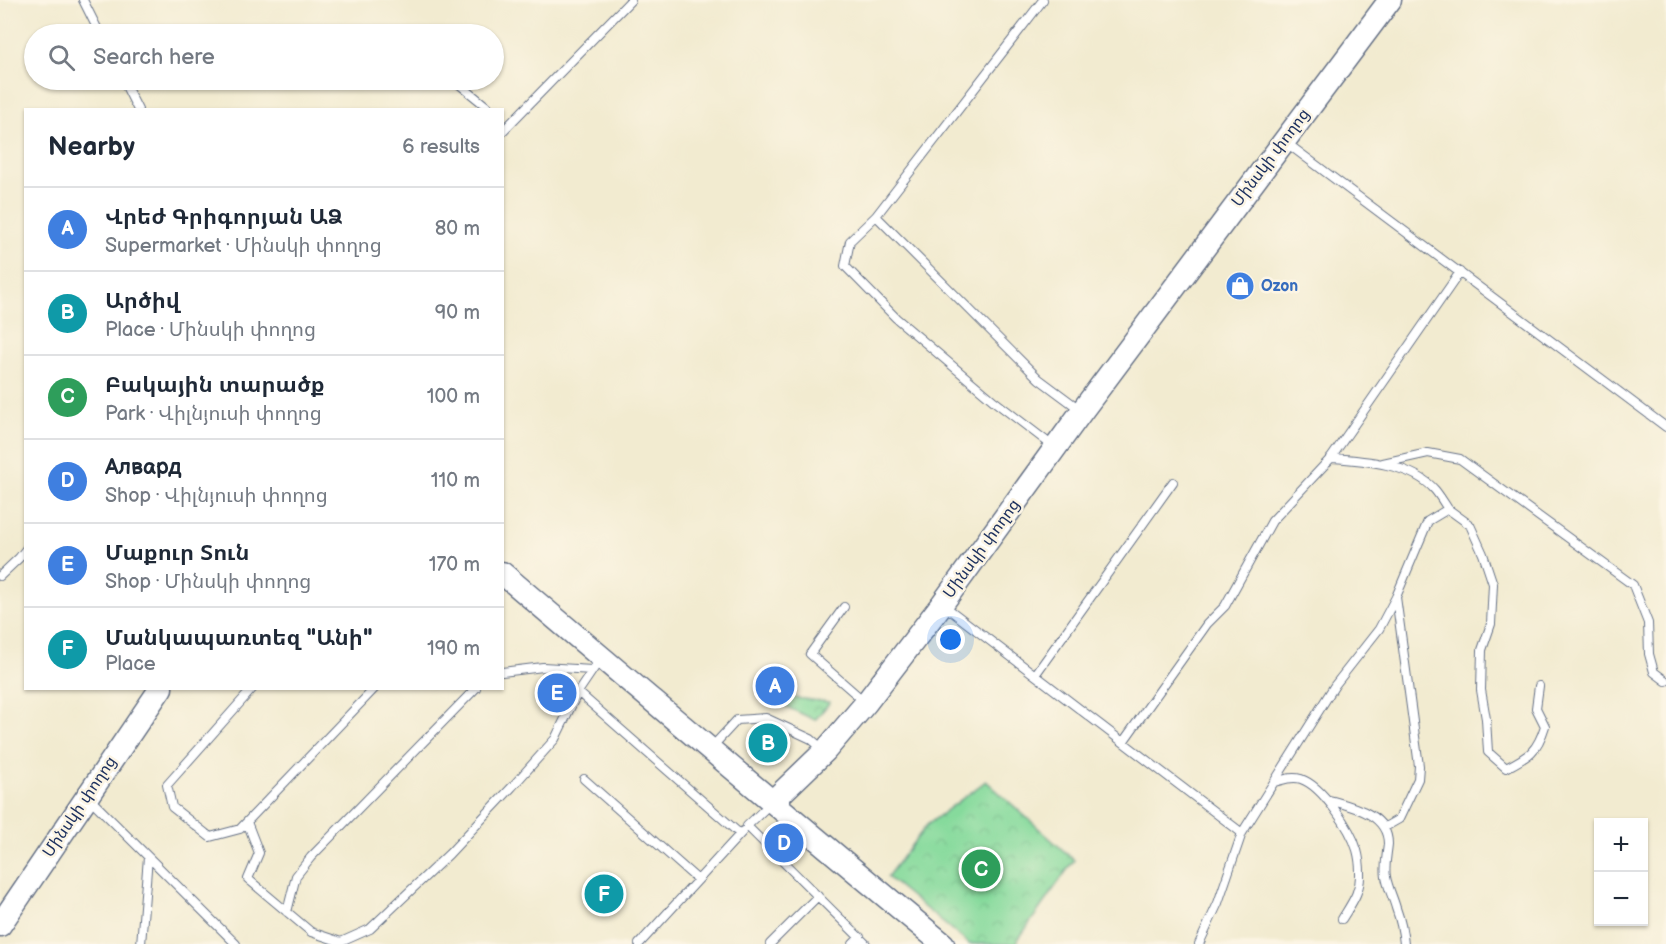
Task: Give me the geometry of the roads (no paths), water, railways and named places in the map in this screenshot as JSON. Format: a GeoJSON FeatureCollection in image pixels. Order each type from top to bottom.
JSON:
{"type":"FeatureCollection","features":[{"type":"Feature","properties":{"kind":"main road","name":"Մինսկի փողոց"},"geometry":{"type":"LineString","coordinates":[[772,802],[825,752],[867,704],[1082,411],[1390,0]]}},
{"type":"Feature","properties":{"kind":"main road"},"geometry":{"type":"LineString","coordinates":[[504,575],[597,664],[711,748],[772,802],[943,944]]}},
{"type":"Feature","properties":{"kind":"main road","name":"Մինսկի փողոց"},"geometry":{"type":"LineString","coordinates":[[0,925],[160,690]]}},
{"type":"Feature","properties":{"kind":"lane"},"geometry":{"type":"LineString","coordinates":[[83,0],[95,24]]}},
{"type":"Feature","properties":{"kind":"lane"},"geometry":{"type":"LineString","coordinates":[[506,122],[611,22],[630,0]]}},
{"type":"Feature","properties":{"kind":"lane"},"geometry":{"type":"LineString","coordinates":[[1043,0],[876,216],[850,241],[844,266],[904,325],[994,401],[1056,448]]}},
{"type":"Feature","properties":{"kind":"lane"},"geometry":{"type":"LineString","coordinates":[[128,90],[137,108]]}},
{"type":"Feature","properties":{"kind":"lane"},"geometry":{"type":"LineString","coordinates":[[466,90],[489,108]]}},
{"type":"Feature","properties":{"kind":"lane"},"geometry":{"type":"LineString","coordinates":[[1284,141],[1666,427]]}},
{"type":"Feature","properties":{"kind":"lane"},"geometry":{"type":"LineString","coordinates":[[876,216],[1039,379],[1082,411]]}},
{"type":"Feature","properties":{"kind":"lane"},"geometry":{"type":"LineString","coordinates":[[1123,742],[1207,624],[1225,606],[1272,521],[1331,458],[1460,272]]}},
{"type":"Feature","properties":{"kind":"lane"},"geometry":{"type":"LineString","coordinates":[[1380,464],[1428,453],[1460,459],[1633,585],[1648,623],[1649,654],[1654,672],[1666,681]]}},
{"type":"Feature","properties":{"kind":"lane"},"geometry":{"type":"LineString","coordinates":[[1331,458],[1360,460],[1404,469],[1434,488],[1448,509],[1470,525],[1493,584],[1491,624],[1482,650],[1480,690],[1486,719],[1488,752],[1506,768],[1529,756],[1541,738],[1545,726],[1536,708],[1539,686]]}},
{"type":"Feature","properties":{"kind":"lane"},"geometry":{"type":"LineString","coordinates":[[1035,675],[1173,482]]}},
{"type":"Feature","properties":{"kind":"lane"},"geometry":{"type":"LineString","coordinates":[[1199,944],[1218,903],[1242,833],[1335,685],[1379,629],[1396,597],[1428,521],[1448,509]]}},
{"type":"Feature","properties":{"kind":"lane"},"geometry":{"type":"LineString","coordinates":[[0,576],[24,552]]}},
{"type":"Feature","properties":{"kind":"lane"},"geometry":{"type":"LineString","coordinates":[[1385,827],[1399,819],[1418,779],[1419,766],[1396,597]]}},
{"type":"Feature","properties":{"kind":"lane"},"geometry":{"type":"LineString","coordinates":[[942,604],[1242,833]]}},
{"type":"Feature","properties":{"kind":"lane"},"geometry":{"type":"LineString","coordinates":[[844,607],[810,654],[867,704]]}},
{"type":"Feature","properties":{"kind":"lane"},"geometry":{"type":"LineString","coordinates":[[504,672],[597,664]]}},
{"type":"Feature","properties":{"kind":"lane"},"geometry":{"type":"LineString","coordinates":[[247,822],[259,853],[248,879],[311,932],[341,942],[370,929],[449,854],[555,739],[578,692],[597,664]]}},
{"type":"Feature","properties":{"kind":"lane"},"geometry":{"type":"LineString","coordinates":[[251,690],[167,785],[172,807],[210,837],[240,829],[373,690]]}},
{"type":"Feature","properties":{"kind":"lane"},"geometry":{"type":"LineString","coordinates":[[287,912],[296,876],[310,857],[474,690]]}},
{"type":"Feature","properties":{"kind":"lane"},"geometry":{"type":"LineString","coordinates":[[578,692],[740,834]]}},
{"type":"Feature","properties":{"kind":"lane"},"geometry":{"type":"LineString","coordinates":[[711,748],[737,720],[766,718],[812,740],[825,752]]}},
{"type":"Feature","properties":{"kind":"lane"},"geometry":{"type":"LineString","coordinates":[[1274,782],[1291,777],[1303,780],[1319,791],[1349,832],[1357,850],[1360,874],[1358,894],[1342,919]]}},
{"type":"Feature","properties":{"kind":"lane"},"geometry":{"type":"LineString","coordinates":[[584,779],[698,880]]}},
{"type":"Feature","properties":{"kind":"lane"},"geometry":{"type":"LineString","coordinates":[[87,797],[236,944]]}},
{"type":"Feature","properties":{"kind":"lane"},"geometry":{"type":"LineString","coordinates":[[1326,799],[1350,806],[1374,817],[1385,827],[1388,843],[1385,874],[1400,921],[1404,944]]}},
{"type":"Feature","properties":{"kind":"lane"},"geometry":{"type":"LineString","coordinates":[[639,944],[747,826],[772,802]]}},
{"type":"Feature","properties":{"kind":"lane"},"geometry":{"type":"LineString","coordinates":[[747,826],[818,896],[860,942]]}},
{"type":"Feature","properties":{"kind":"lane"},"geometry":{"type":"LineString","coordinates":[[141,944],[148,856]]}},
{"type":"Feature","properties":{"kind":"lane"},"geometry":{"type":"LineString","coordinates":[[770,944],[818,896]]}},
{"type":"Feature","properties":{"kind":"place","name":"Ozon"},"geometry":{"type":"Point","coordinates":[1240,286]}},
{"type":"Feature","properties":{"kind":"place","name":"Վրեժ Գրիգորյան ԱՁ"},"geometry":{"type":"Point","coordinates":[775,686]}},
{"type":"Feature","properties":{"kind":"place","name":"Մաքուր Տուն"},"geometry":{"type":"Point","coordinates":[557,693]}},
{"type":"Feature","properties":{"kind":"place","name":"Արծիվ"},"geometry":{"type":"Point","coordinates":[768,743]}},
{"type":"Feature","properties":{"kind":"place","name":"Алвард"},"geometry":{"type":"Point","coordinates":[784,843]}},
{"type":"Feature","properties":{"kind":"place","name":"Բակային տարածք"},"geometry":{"type":"Point","coordinates":[981,869]}},
{"type":"Feature","properties":{"kind":"place","name":"Մանկապառտեզ \"Անի\""},"geometry":{"type":"Point","coordinates":[604,894]}}]}
